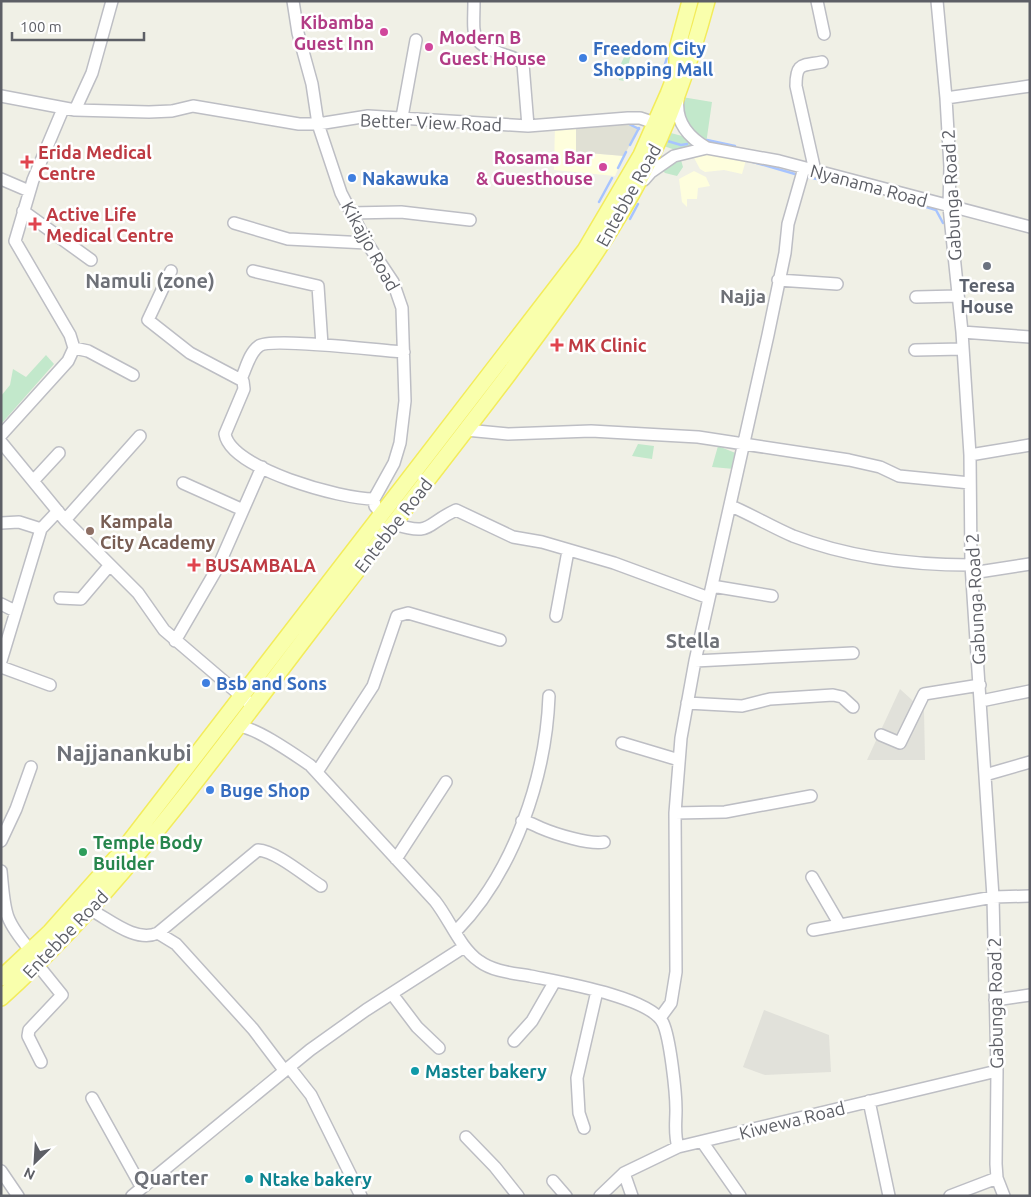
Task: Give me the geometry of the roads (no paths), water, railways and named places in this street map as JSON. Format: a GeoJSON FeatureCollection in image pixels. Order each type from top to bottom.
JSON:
{"type":"FeatureCollection","features":[{"type":"Feature","properties":{"kind":"main road","name":"Entebbe Road"},"geometry":{"type":"LineString","coordinates":[[1,998],[90,910],[235,730],[585,250],[641,155],[677,71],[677,49],[690,1]]}},
{"type":"Feature","properties":{"kind":"main road","name":"Entebbe Road"},"geometry":{"type":"LineString","coordinates":[[1,978],[86,894],[123,850],[241,696],[388,519],[466,430],[581,277],[629,199],[659,141],[680,90],[707,1]]}},
{"type":"Feature","properties":{"kind":"street"},"geometry":{"type":"LineString","coordinates":[[1,435],[68,361],[74,348],[70,335],[17,248],[15,238],[29,191],[69,110],[92,73],[112,1]]}},
{"type":"Feature","properties":{"kind":"street","name":"Kikajjo Road"},"geometry":{"type":"LineString","coordinates":[[293,1],[298,32],[312,84],[318,124],[350,213],[396,287],[402,308],[405,400],[400,443],[394,463],[376,495]]}},
{"type":"Feature","properties":{"kind":"street"},"geometry":{"type":"LineString","coordinates":[[474,1],[474,33],[477,41],[482,46],[523,64],[528,126]]}},
{"type":"Feature","properties":{"kind":"street"},"geometry":{"type":"LineString","coordinates":[[817,1],[824,34]]}},
{"type":"Feature","properties":{"kind":"street","name":"Gabunga Road 2"},"geometry":{"type":"LineString","coordinates":[[937,1],[946,98],[950,167],[949,207],[964,349],[970,455],[971,569],[980,685],[992,898],[997,1072],[997,1178],[1004,1196]]}},
{"type":"Feature","properties":{"kind":"street"},"geometry":{"type":"LineString","coordinates":[[402,117],[416,40]]}},
{"type":"Feature","properties":{"kind":"street"},"geometry":{"type":"LineString","coordinates":[[660,1018],[671,1003],[676,972],[674,813],[687,703],[745,443],[785,253],[788,224],[809,169],[796,86],[796,72],[800,66],[822,62]]}},
{"type":"Feature","properties":{"kind":"street"},"geometry":{"type":"LineString","coordinates":[[946,98],[1030,86]]}},
{"type":"Feature","properties":{"kind":"street","name":"Nyanama Road"},"geometry":{"type":"LineString","coordinates":[[680,90],[677,106],[682,126],[687,134],[707,148]]}},
{"type":"Feature","properties":{"kind":"street","name":"Better View Road"},"geometry":{"type":"LineString","coordinates":[[1,96],[36,101],[69,110],[149,112],[172,111],[193,106],[284,123],[318,124],[368,116],[528,126],[637,118],[655,123]]}},
{"type":"Feature","properties":{"kind":"street","name":"Nyanama Road"},"geometry":{"type":"LineString","coordinates":[[629,199],[651,172],[666,161],[683,153],[707,148],[779,161],[1030,227]]}},
{"type":"Feature","properties":{"kind":"street"},"geometry":{"type":"LineString","coordinates":[[1,179],[29,191]]}},
{"type":"Feature","properties":{"kind":"street"},"geometry":{"type":"LineString","coordinates":[[23,211],[58,234],[90,260]]}},
{"type":"Feature","properties":{"kind":"street"},"geometry":{"type":"LineString","coordinates":[[350,213],[401,212],[470,220]]}},
{"type":"Feature","properties":{"kind":"street"},"geometry":{"type":"LineString","coordinates":[[234,223],[288,239],[367,243]]}},
{"type":"Feature","properties":{"kind":"street"},"geometry":{"type":"LineString","coordinates":[[171,271],[149,313],[150,322],[190,353],[241,380],[245,387],[224,434],[229,446],[262,467],[283,478],[342,496],[376,495],[375,506],[388,519],[414,530],[423,530],[456,510],[513,538],[542,542],[614,563],[709,598]]}},
{"type":"Feature","properties":{"kind":"street"},"geometry":{"type":"LineString","coordinates":[[253,271],[318,286],[322,345]]}},
{"type":"Feature","properties":{"kind":"street"},"geometry":{"type":"LineString","coordinates":[[778,280],[837,284]]}},
{"type":"Feature","properties":{"kind":"street"},"geometry":{"type":"LineString","coordinates":[[916,297],[958,296]]}},
{"type":"Feature","properties":{"kind":"street"},"geometry":{"type":"LineString","coordinates":[[962,332],[1030,336]]}},
{"type":"Feature","properties":{"kind":"street"},"geometry":{"type":"LineString","coordinates":[[241,380],[253,352],[262,344],[322,345],[404,352]]}},
{"type":"Feature","properties":{"kind":"street"},"geometry":{"type":"LineString","coordinates":[[74,348],[88,351],[134,376]]}},
{"type":"Feature","properties":{"kind":"street"},"geometry":{"type":"LineString","coordinates":[[915,350],[964,349]]}},
{"type":"Feature","properties":{"kind":"street"},"geometry":{"type":"LineString","coordinates":[[466,430],[508,434],[591,431],[698,437],[849,460],[880,467],[899,476],[970,484]]}},
{"type":"Feature","properties":{"kind":"street"},"geometry":{"type":"LineString","coordinates":[[1,661],[15,610],[42,529],[62,515],[140,436]]}},
{"type":"Feature","properties":{"kind":"street"},"geometry":{"type":"LineString","coordinates":[[1,442],[62,515],[110,566],[138,592],[164,630],[253,706]]}},
{"type":"Feature","properties":{"kind":"street"},"geometry":{"type":"LineString","coordinates":[[970,455],[1030,445]]}},
{"type":"Feature","properties":{"kind":"street"},"geometry":{"type":"LineString","coordinates":[[34,480],[59,453]]}},
{"type":"Feature","properties":{"kind":"street"},"geometry":{"type":"LineString","coordinates":[[175,641],[218,567],[262,467]]}},
{"type":"Feature","properties":{"kind":"street"},"geometry":{"type":"LineString","coordinates":[[183,483],[243,510]]}},
{"type":"Feature","properties":{"kind":"street"},"geometry":{"type":"LineString","coordinates":[[731,506],[795,536],[842,550],[919,564],[971,569],[1030,564]]}},
{"type":"Feature","properties":{"kind":"street"},"geometry":{"type":"LineString","coordinates":[[1,523],[19,522],[42,529]]}},
{"type":"Feature","properties":{"kind":"street"},"geometry":{"type":"LineString","coordinates":[[556,616],[568,551]]}},
{"type":"Feature","properties":{"kind":"street"},"geometry":{"type":"LineString","coordinates":[[60,598],[80,599],[110,566]]}},
{"type":"Feature","properties":{"kind":"street"},"geometry":{"type":"LineString","coordinates":[[712,586],[772,596]]}},
{"type":"Feature","properties":{"kind":"street"},"geometry":{"type":"LineString","coordinates":[[1,604],[15,610]]}},
{"type":"Feature","properties":{"kind":"street"},"geometry":{"type":"LineString","coordinates":[[317,772],[373,686],[397,616],[408,613],[500,640]]}},
{"type":"Feature","properties":{"kind":"street"},"geometry":{"type":"LineString","coordinates":[[696,661],[853,653]]}},
{"type":"Feature","properties":{"kind":"street"},"geometry":{"type":"LineString","coordinates":[[1,667],[50,685]]}},
{"type":"Feature","properties":{"kind":"street"},"geometry":{"type":"LineString","coordinates":[[881,735],[900,743],[924,694],[980,685]]}},
{"type":"Feature","properties":{"kind":"street"},"geometry":{"type":"LineString","coordinates":[[981,701],[1030,691]]}},
{"type":"Feature","properties":{"kind":"street"},"geometry":{"type":"LineString","coordinates":[[687,703],[742,706],[770,699],[833,695],[842,697],[853,707]]}},
{"type":"Feature","properties":{"kind":"street"},"geometry":{"type":"LineString","coordinates":[[456,931],[478,908],[490,890],[522,821],[537,777],[548,723],[549,696]]}},
{"type":"Feature","properties":{"kind":"street"},"geometry":{"type":"LineString","coordinates":[[222,721],[235,730],[240,727],[276,743],[299,757],[317,772],[435,901],[456,931],[464,948],[478,961],[496,969],[597,991],[642,1006],[660,1018],[666,1032],[676,1110],[675,1134],[678,1147]]}},
{"type":"Feature","properties":{"kind":"street"},"geometry":{"type":"LineString","coordinates":[[622,743],[679,760]]}},
{"type":"Feature","properties":{"kind":"street"},"geometry":{"type":"LineString","coordinates":[[985,775],[1030,762]]}},
{"type":"Feature","properties":{"kind":"street"},"geometry":{"type":"LineString","coordinates":[[1,841],[16,809],[31,767]]}},
{"type":"Feature","properties":{"kind":"street"},"geometry":{"type":"LineString","coordinates":[[396,860],[446,782]]}},
{"type":"Feature","properties":{"kind":"street"},"geometry":{"type":"LineString","coordinates":[[674,813],[725,812],[811,796]]}},
{"type":"Feature","properties":{"kind":"street"},"geometry":{"type":"LineString","coordinates":[[522,821],[582,840],[597,843],[604,842]]}},
{"type":"Feature","properties":{"kind":"street"},"geometry":{"type":"LineString","coordinates":[[90,910],[140,937],[151,937],[258,850],[264,850],[321,886]]}},
{"type":"Feature","properties":{"kind":"street"},"geometry":{"type":"LineString","coordinates":[[1,871],[7,918],[12,928],[30,950]]}},
{"type":"Feature","properties":{"kind":"street"},"geometry":{"type":"LineString","coordinates":[[812,877],[840,925]]}},
{"type":"Feature","properties":{"kind":"street"},"geometry":{"type":"LineString","coordinates":[[813,930],[992,898],[1030,896]]}},
{"type":"Feature","properties":{"kind":"street"},"geometry":{"type":"LineString","coordinates":[[158,933],[176,944],[311,1095],[362,1196]]}},
{"type":"Feature","properties":{"kind":"street"},"geometry":{"type":"LineString","coordinates":[[132,1196],[332,1033],[464,948]]}},
{"type":"Feature","properties":{"kind":"street"},"geometry":{"type":"LineString","coordinates":[[37,964],[62,995],[29,1030],[28,1036],[41,1062]]}},
{"type":"Feature","properties":{"kind":"street"},"geometry":{"type":"LineString","coordinates":[[514,1041],[532,1021],[555,981]]}},
{"type":"Feature","properties":{"kind":"street"},"geometry":{"type":"LineString","coordinates":[[584,1128],[579,1113],[577,1078],[597,991]]}},
{"type":"Feature","properties":{"kind":"street"},"geometry":{"type":"LineString","coordinates":[[392,994],[417,1027],[439,1048]]}},
{"type":"Feature","properties":{"kind":"street"},"geometry":{"type":"LineString","coordinates":[[995,1000],[1030,995]]}},
{"type":"Feature","properties":{"kind":"street","name":"Kiwewa Road"},"geometry":{"type":"LineString","coordinates":[[600,1196],[624,1173],[678,1147],[703,1143],[868,1101],[997,1072]]}},
{"type":"Feature","properties":{"kind":"street"},"geometry":{"type":"LineString","coordinates":[[92,1098],[142,1188]]}},
{"type":"Feature","properties":{"kind":"street"},"geometry":{"type":"LineString","coordinates":[[868,1101],[890,1196]]}},
{"type":"Feature","properties":{"kind":"street"},"geometry":{"type":"LineString","coordinates":[[466,1137],[495,1166],[518,1196]]}},
{"type":"Feature","properties":{"kind":"street"},"geometry":{"type":"LineString","coordinates":[[703,1143],[740,1196]]}},
{"type":"Feature","properties":{"kind":"street"},"geometry":{"type":"LineString","coordinates":[[1,1171],[18,1196]]}},
{"type":"Feature","properties":{"kind":"street"},"geometry":{"type":"LineString","coordinates":[[624,1173],[632,1196]]}},
{"type":"Feature","properties":{"kind":"street"},"geometry":{"type":"LineString","coordinates":[[950,1196],[997,1178]]}},
{"type":"Feature","properties":{"kind":"street"},"geometry":{"type":"LineString","coordinates":[[552,1181],[566,1196]]}},
{"type":"Feature","properties":{"kind":"waterway"},"geometry":{"type":"LineString","coordinates":[[661,77],[673,38]]}},
{"type":"Feature","properties":{"kind":"waterway"},"geometry":{"type":"LineString","coordinates":[[627,123],[639,129]]}},
{"type":"Feature","properties":{"kind":"waterway"},"geometry":{"type":"LineString","coordinates":[[630,145],[639,128]]}},
{"type":"Feature","properties":{"kind":"waterway"},"geometry":{"type":"LineString","coordinates":[[664,140],[681,145],[687,144]]}},
{"type":"Feature","properties":{"kind":"waterway"},"geometry":{"type":"LineString","coordinates":[[707,140],[735,146],[735,148]]}},
{"type":"Feature","properties":{"kind":"waterway"},"geometry":{"type":"LineString","coordinates":[[618,168],[626,152]]}},
{"type":"Feature","properties":{"kind":"waterway"},"geometry":{"type":"LineString","coordinates":[[753,162],[795,174]]}},
{"type":"Feature","properties":{"kind":"waterway"},"geometry":{"type":"LineString","coordinates":[[804,176],[817,179]]}},
{"type":"Feature","properties":{"kind":"waterway"},"geometry":{"type":"LineString","coordinates":[[599,202],[612,178]]}},
{"type":"Feature","properties":{"kind":"waterway"},"geometry":{"type":"LineString","coordinates":[[824,180],[855,187]]}},
{"type":"Feature","properties":{"kind":"waterway"},"geometry":{"type":"LineString","coordinates":[[904,200],[936,210],[943,223]]}},
{"type":"Feature","properties":{"kind":"waterway"},"geometry":{"type":"LineString","coordinates":[[630,219],[638,204]]}},
{"type":"Feature","properties":{"kind":"place","name":"Kibamba Guest Inn"},"geometry":{"type":"Point","coordinates":[384,32]}},
{"type":"Feature","properties":{"kind":"place","name":"Modern B Guest House"},"geometry":{"type":"Point","coordinates":[429,47]}},
{"type":"Feature","properties":{"kind":"place","name":"Freedom City Shopping Mall"},"geometry":{"type":"Point","coordinates":[583,58]}},
{"type":"Feature","properties":{"kind":"place","name":"Erida Medical Centre"},"geometry":{"type":"Point","coordinates":[27,162]}},
{"type":"Feature","properties":{"kind":"place","name":"Rosama Bar & Guesthouse"},"geometry":{"type":"Point","coordinates":[603,167]}},
{"type":"Feature","properties":{"kind":"place","name":"Nakawuka"},"geometry":{"type":"Point","coordinates":[352,178]}},
{"type":"Feature","properties":{"kind":"place","name":"Active Life Medical Centre"},"geometry":{"type":"Point","coordinates":[35,224]}},
{"type":"Feature","properties":{"kind":"place","name":"Teresa House"},"geometry":{"type":"Point","coordinates":[987,266]}},
{"type":"Feature","properties":{"kind":"place","name":"MK Clinic"},"geometry":{"type":"Point","coordinates":[557,345]}},
{"type":"Feature","properties":{"kind":"place","name":"Kampala City Academy"},"geometry":{"type":"Point","coordinates":[90,531]}},
{"type":"Feature","properties":{"kind":"place","name":"BUSAMBALA"},"geometry":{"type":"Point","coordinates":[194,565]}},
{"type":"Feature","properties":{"kind":"place","name":"Bsb and Sons"},"geometry":{"type":"Point","coordinates":[206,683]}},
{"type":"Feature","properties":{"kind":"place","name":"Buge Shop"},"geometry":{"type":"Point","coordinates":[210,790]}},
{"type":"Feature","properties":{"kind":"place","name":"Temple Body Builder"},"geometry":{"type":"Point","coordinates":[83,852]}},
{"type":"Feature","properties":{"kind":"place","name":"Master bakery"},"geometry":{"type":"Point","coordinates":[415,1071]}},
{"type":"Feature","properties":{"kind":"place","name":"Ntake bakery"},"geometry":{"type":"Point","coordinates":[249,1179]}},
{"type":"Feature","properties":{"kind":"district","name":"Namuli (zone)"},"geometry":{"type":"Point","coordinates":[150,280]}},
{"type":"Feature","properties":{"kind":"district","name":"Najja"},"geometry":{"type":"Point","coordinates":[743,296]}},
{"type":"Feature","properties":{"kind":"district","name":"Stella"},"geometry":{"type":"Point","coordinates":[693,640]}},
{"type":"Feature","properties":{"kind":"district","name":"Najjanankubi"},"geometry":{"type":"Point","coordinates":[124,752]}},
{"type":"Feature","properties":{"kind":"district","name":"Quarter"},"geometry":{"type":"Point","coordinates":[171,1177]}}]}
